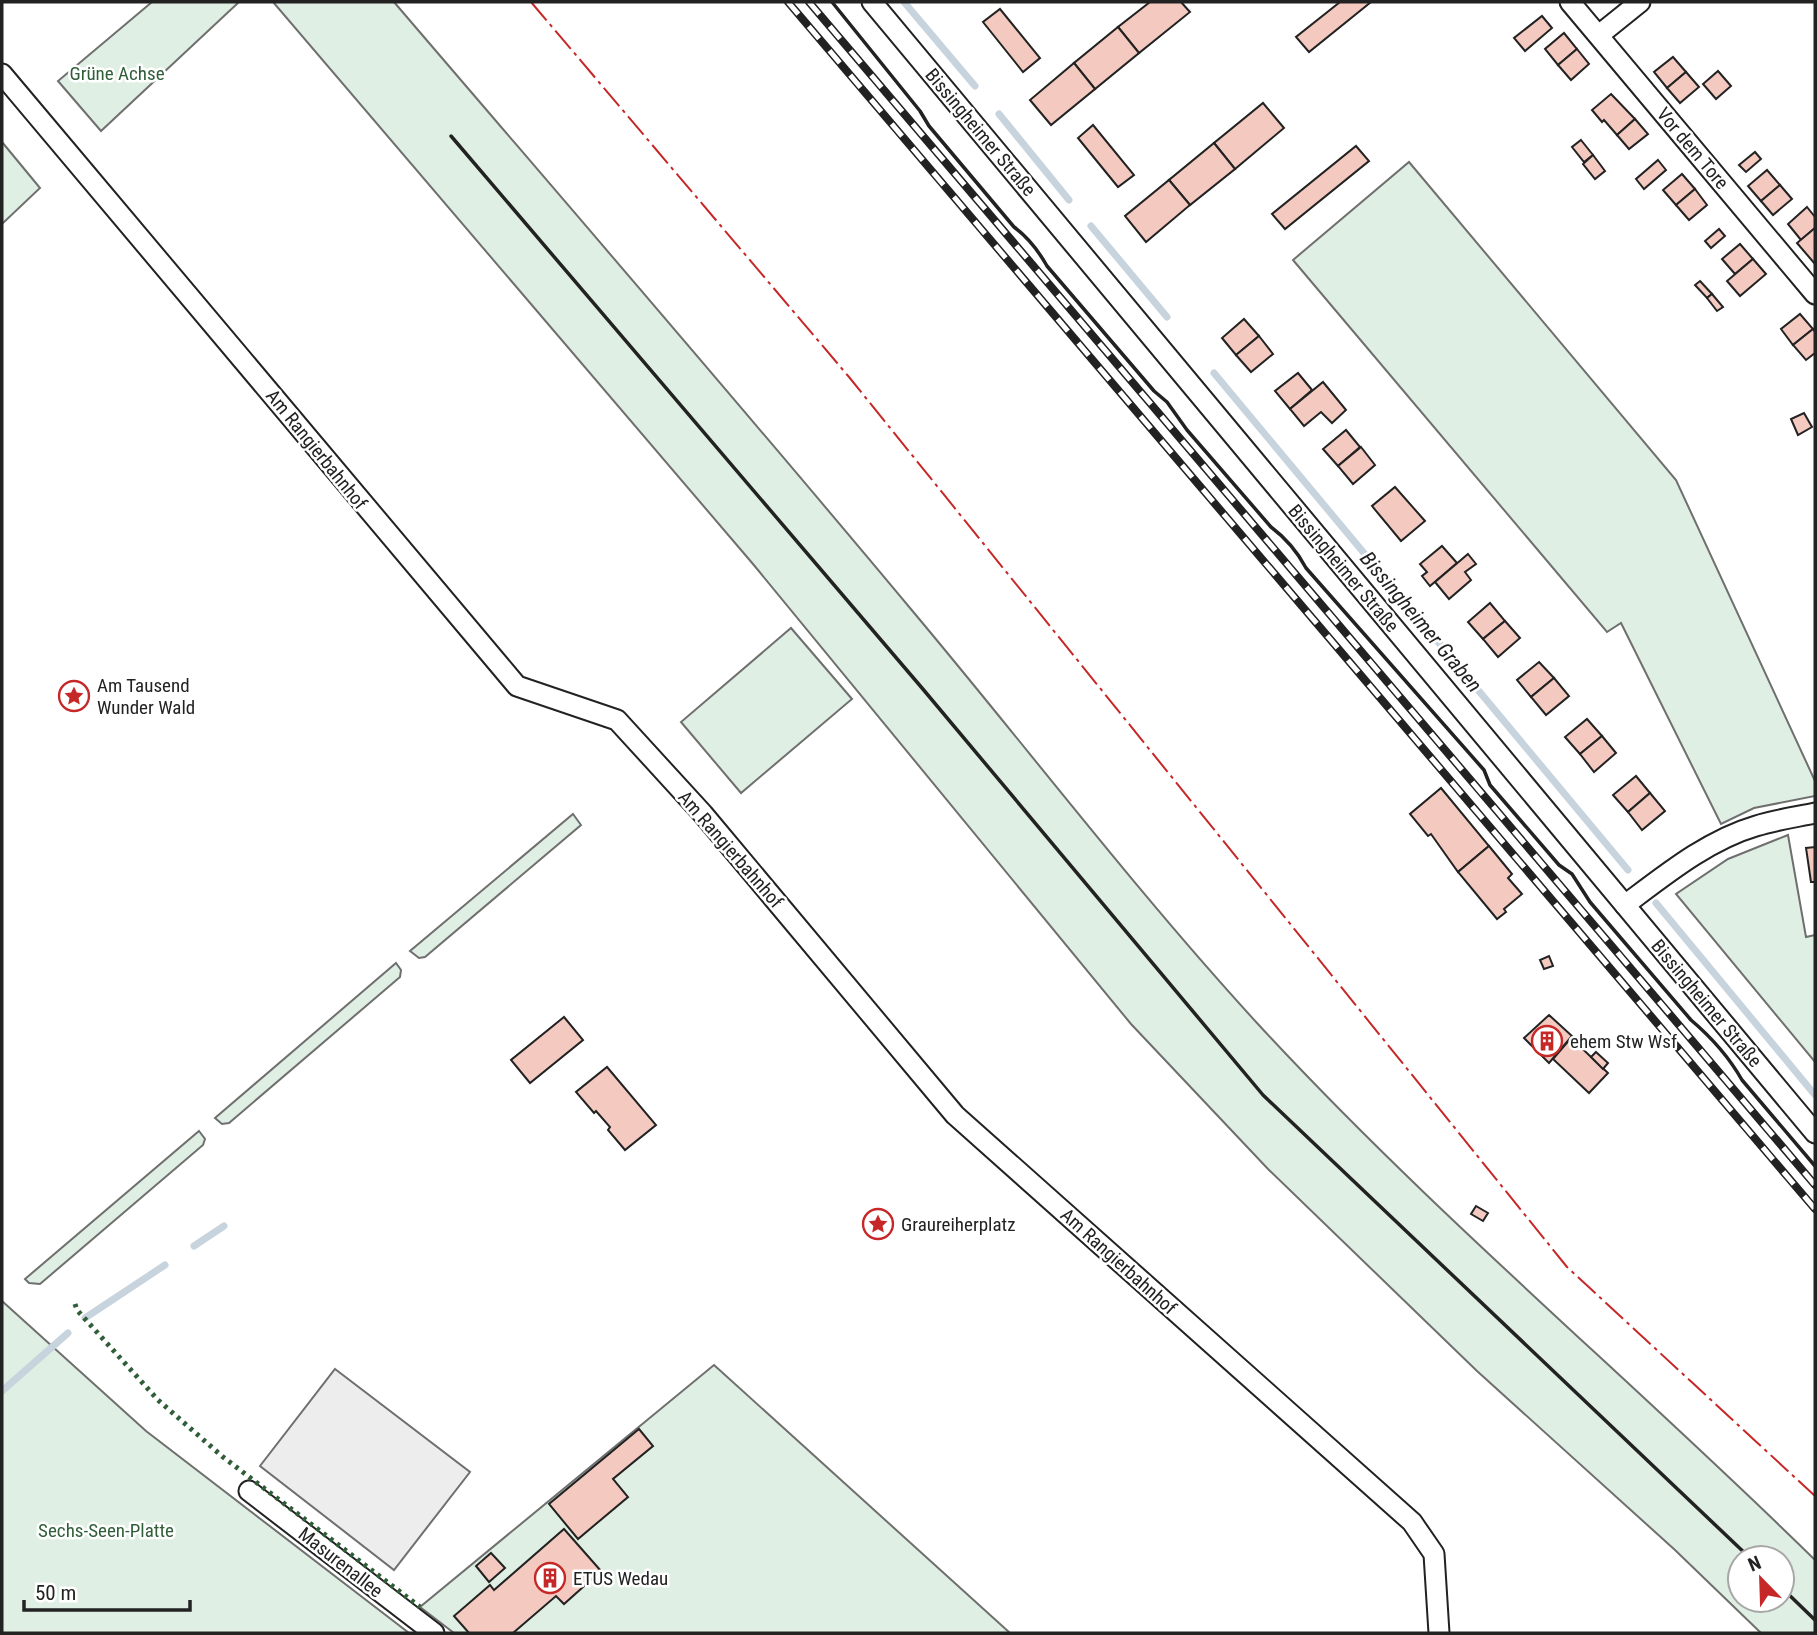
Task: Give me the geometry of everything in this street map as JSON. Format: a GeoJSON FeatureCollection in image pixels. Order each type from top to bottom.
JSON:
{"type":"FeatureCollection","features":[{"type":"Feature","properties":{"kind":"street","name":"Bissingheimer Straße"},"geometry":{"type":"LineString","coordinates":[[872,2],[1815,1133]]}},
{"type":"Feature","properties":{"kind":"street","name":"Vor dem Tore"},"geometry":{"type":"LineString","coordinates":[[1570,2],[1815,294]]}},
{"type":"Feature","properties":{"kind":"street"},"geometry":{"type":"LineString","coordinates":[[1599,36],[1640,2]]}},
{"type":"Feature","properties":{"kind":"street","name":"Am Rangierbahnhof"},"geometry":{"type":"LineString","coordinates":[[2,74],[517,686],[617,720],[702,814],[956,1115],[1412,1522],[1434,1554],[1439,1633]]}},
{"type":"Feature","properties":{"kind":"street"},"geometry":{"type":"LineString","coordinates":[[1625,905],[1697,854],[1729,838],[1755,826],[1815,813]]}},
{"type":"Feature","properties":{"kind":"street","name":"Masurenallee"},"geometry":{"type":"LineString","coordinates":[[249,1491],[434,1633]]}},
{"type":"Feature","properties":{"kind":"green space","name":"Grüne Achse"},"geometry":{"type":"Polygon","coordinates":[[[152,2],[239,2],[101,131],[58,81],[152,2]]]}},
{"type":"Feature","properties":{"kind":"green space"},"geometry":{"type":"Polygon","coordinates":[[[273,2],[394,2],[782,456],[1124,870],[1257,1023],[1392,1162],[1815,1560],[1815,1633],[1761,1633],[1741,1614],[1796,1614],[1796,1544],[1726,1544],[1726,1599],[1477,1371],[1268,1169],[1131,1024],[753,564],[273,2]]]}},
{"type":"Feature","properties":{"kind":"green space"},"geometry":{"type":"Polygon","coordinates":[[[2,142],[40,188],[2,224],[2,142]]]}},
{"type":"Feature","properties":{"kind":"green space"},"geometry":{"type":"Polygon","coordinates":[[[1409,162],[1676,480],[1815,781],[1815,796],[1754,808],[1721,824],[1621,623],[1607,632],[1293,260],[1409,162]]]}},
{"type":"Feature","properties":{"kind":"green space"},"geometry":{"type":"Polygon","coordinates":[[[791,628],[852,699],[741,793],[681,722],[791,628]]]}},
{"type":"Feature","properties":{"kind":"green space"},"geometry":{"type":"Polygon","coordinates":[[[573,814],[581,825],[425,957],[419,958],[410,951],[573,814]]]}},
{"type":"Feature","properties":{"kind":"green space"},"geometry":{"type":"Polygon","coordinates":[[[1788,835],[1806,937],[1815,935],[1815,1062],[1676,894],[1728,859],[1788,835]]]}},
{"type":"Feature","properties":{"kind":"green space"},"geometry":{"type":"Polygon","coordinates":[[[396,963],[401,970],[400,977],[229,1123],[222,1124],[215,1118],[396,963]]]}},
{"type":"Feature","properties":{"kind":"green space"},"geometry":{"type":"Polygon","coordinates":[[[199,1131],[205,1139],[203,1145],[40,1284],[29,1283],[25,1279],[199,1131]]]}},
{"type":"Feature","properties":{"kind":"green space","name":"Sechs-Seen-Platte"},"geometry":{"type":"Polygon","coordinates":[[[2,1301],[146,1431],[409,1633],[2,1633],[2,1301]]]}},
{"type":"Feature","properties":{"kind":"green space"},"geometry":{"type":"Polygon","coordinates":[[[714,1365],[1010,1633],[454,1633],[420,1607],[714,1365]]]}},
{"type":"Feature","properties":{"kind":"shaded area"},"geometry":{"type":"Polygon","coordinates":[[[335,1369],[470,1472],[394,1570],[260,1466],[335,1369]]]}},
{"type":"Feature","properties":{"kind":"building"},"geometry":{"type":"Polygon","coordinates":[[[1150,2],[1181,2],[1190,12],[1139,53],[1118,27],[1150,2]]]}},
{"type":"Feature","properties":{"kind":"building"},"geometry":{"type":"Polygon","coordinates":[[[1340,2],[1371,2],[1309,52],[1296,37],[1340,2]]]}},
{"type":"Feature","properties":{"kind":"building"},"geometry":{"type":"Polygon","coordinates":[[[1000,9],[1040,58],[1023,72],[983,22],[1000,9]]]}},
{"type":"Feature","properties":{"kind":"building"},"geometry":{"type":"Polygon","coordinates":[[[1542,16],[1552,28],[1525,51],[1514,38],[1542,16]]]}},
{"type":"Feature","properties":{"kind":"building"},"geometry":{"type":"Polygon","coordinates":[[[1118,27],[1139,53],[1095,89],[1074,63],[1118,27]]]}},
{"type":"Feature","properties":{"kind":"building"},"geometry":{"type":"Polygon","coordinates":[[[1564,33],[1577,49],[1558,65],[1545,49],[1564,33]]]}},
{"type":"Feature","properties":{"kind":"building"},"geometry":{"type":"Polygon","coordinates":[[[1577,49],[1589,64],[1571,80],[1558,65],[1577,49]]]}},
{"type":"Feature","properties":{"kind":"building"},"geometry":{"type":"Polygon","coordinates":[[[1673,57],[1686,72],[1667,88],[1654,72],[1673,57]]]}},
{"type":"Feature","properties":{"kind":"building"},"geometry":{"type":"Polygon","coordinates":[[[1074,63],[1095,89],[1051,125],[1030,100],[1074,63]]]}},
{"type":"Feature","properties":{"kind":"building"},"geometry":{"type":"Polygon","coordinates":[[[1718,71],[1731,86],[1716,99],[1703,84],[1718,71]]]}},
{"type":"Feature","properties":{"kind":"building"},"geometry":{"type":"Polygon","coordinates":[[[1686,72],[1699,87],[1680,103],[1667,88],[1686,72]]]}},
{"type":"Feature","properties":{"kind":"building"},"geometry":{"type":"Polygon","coordinates":[[[1611,94],[1635,119],[1617,135],[1592,110],[1611,94]]]}},
{"type":"Feature","properties":{"kind":"building"},"geometry":{"type":"Polygon","coordinates":[[[1263,103],[1284,128],[1235,169],[1214,143],[1263,103]]]}},
{"type":"Feature","properties":{"kind":"building"},"geometry":{"type":"Polygon","coordinates":[[[1635,119],[1648,134],[1629,149],[1617,135],[1635,119]]]}},
{"type":"Feature","properties":{"kind":"building"},"geometry":{"type":"Polygon","coordinates":[[[1093,125],[1134,175],[1118,187],[1078,138],[1093,125]]]}},
{"type":"Feature","properties":{"kind":"building"},"geometry":{"type":"Polygon","coordinates":[[[1581,140],[1593,155],[1584,162],[1572,147],[1581,140]]]}},
{"type":"Feature","properties":{"kind":"building"},"geometry":{"type":"Polygon","coordinates":[[[1214,143],[1235,169],[1190,205],[1169,180],[1214,143]]]}},
{"type":"Feature","properties":{"kind":"building"},"geometry":{"type":"Polygon","coordinates":[[[1356,146],[1369,161],[1285,229],[1272,214],[1356,146]]]}},
{"type":"Feature","properties":{"kind":"building"},"geometry":{"type":"Polygon","coordinates":[[[1755,152],[1761,159],[1746,172],[1739,165],[1755,152]]]}},
{"type":"Feature","properties":{"kind":"building"},"geometry":{"type":"Polygon","coordinates":[[[1593,155],[1605,171],[1595,179],[1583,164],[1593,155]]]}},
{"type":"Feature","properties":{"kind":"building"},"geometry":{"type":"Polygon","coordinates":[[[1658,160],[1666,170],[1644,189],[1636,179],[1658,160]]]}},
{"type":"Feature","properties":{"kind":"building"},"geometry":{"type":"Polygon","coordinates":[[[1767,170],[1780,185],[1761,201],[1748,186],[1767,170]]]}},
{"type":"Feature","properties":{"kind":"building"},"geometry":{"type":"Polygon","coordinates":[[[1682,174],[1695,189],[1676,205],[1663,190],[1682,174]]]}},
{"type":"Feature","properties":{"kind":"building"},"geometry":{"type":"Polygon","coordinates":[[[1169,180],[1190,205],[1146,242],[1125,216],[1169,180]]]}},
{"type":"Feature","properties":{"kind":"building"},"geometry":{"type":"Polygon","coordinates":[[[1780,185],[1792,199],[1773,215],[1761,201],[1780,185]]]}},
{"type":"Feature","properties":{"kind":"building"},"geometry":{"type":"Polygon","coordinates":[[[1695,189],[1707,205],[1689,220],[1676,205],[1695,189]]]}},
{"type":"Feature","properties":{"kind":"building"},"geometry":{"type":"Polygon","coordinates":[[[1807,207],[1815,217],[1815,228],[1801,240],[1788,224],[1807,207]]]}},
{"type":"Feature","properties":{"kind":"building"},"geometry":{"type":"Polygon","coordinates":[[[1815,228],[1815,264],[1797,243],[1815,228]]]}},
{"type":"Feature","properties":{"kind":"building"},"geometry":{"type":"Polygon","coordinates":[[[1719,229],[1725,236],[1711,248],[1705,241],[1719,229]]]}},
{"type":"Feature","properties":{"kind":"building"},"geometry":{"type":"Polygon","coordinates":[[[1740,244],[1753,259],[1735,274],[1722,259],[1740,244]]]}},
{"type":"Feature","properties":{"kind":"building"},"geometry":{"type":"Polygon","coordinates":[[[1753,259],[1766,274],[1740,296],[1727,281],[1753,259]]]}},
{"type":"Feature","properties":{"kind":"building"},"geometry":{"type":"Polygon","coordinates":[[[1700,281],[1712,294],[1707,298],[1695,285],[1700,281]]]}},
{"type":"Feature","properties":{"kind":"building"},"geometry":{"type":"Polygon","coordinates":[[[1712,294],[1723,307],[1717,311],[1707,298],[1712,294]]]}},
{"type":"Feature","properties":{"kind":"building"},"geometry":{"type":"Polygon","coordinates":[[[1800,314],[1813,329],[1793,345],[1781,329],[1800,314]]]}},
{"type":"Feature","properties":{"kind":"building"},"geometry":{"type":"Polygon","coordinates":[[[1244,319],[1259,336],[1236,355],[1222,338],[1244,319]]]}},
{"type":"Feature","properties":{"kind":"building"},"geometry":{"type":"Polygon","coordinates":[[[1813,329],[1815,353],[1806,360],[1793,345],[1813,329]]]}},
{"type":"Feature","properties":{"kind":"building"},"geometry":{"type":"Polygon","coordinates":[[[1259,336],[1273,354],[1251,372],[1236,355],[1259,336]]]}},
{"type":"Feature","properties":{"kind":"building"},"geometry":{"type":"Polygon","coordinates":[[[1298,373],[1312,390],[1290,409],[1275,391],[1298,373]]]}},
{"type":"Feature","properties":{"kind":"building"},"geometry":{"type":"Polygon","coordinates":[[[1323,382],[1346,410],[1332,423],[1321,412],[1304,426],[1290,409],[1323,382]]]}},
{"type":"Feature","properties":{"kind":"building"},"geometry":{"type":"Polygon","coordinates":[[[1804,413],[1812,427],[1798,435],[1791,419],[1804,413]]]}},
{"type":"Feature","properties":{"kind":"building"},"geometry":{"type":"Polygon","coordinates":[[[1346,430],[1360,447],[1338,466],[1323,449],[1346,430]]]}},
{"type":"Feature","properties":{"kind":"building"},"geometry":{"type":"Polygon","coordinates":[[[1361,447],[1375,465],[1353,484],[1338,466],[1361,447]]]}},
{"type":"Feature","properties":{"kind":"building"},"geometry":{"type":"Polygon","coordinates":[[[1395,487],[1425,521],[1401,541],[1372,506],[1395,487]]]}},
{"type":"Feature","properties":{"kind":"building"},"geometry":{"type":"Polygon","coordinates":[[[1442,546],[1457,563],[1430,586],[1422,576],[1427,572],[1420,564],[1442,546]]]}},
{"type":"Feature","properties":{"kind":"building"},"geometry":{"type":"Polygon","coordinates":[[[1468,554],[1476,564],[1465,572],[1471,580],[1449,599],[1435,582],[1468,554]]]}},
{"type":"Feature","properties":{"kind":"building"},"geometry":{"type":"Polygon","coordinates":[[[1490,603],[1505,621],[1483,639],[1468,622],[1490,603]]]}},
{"type":"Feature","properties":{"kind":"building"},"geometry":{"type":"Polygon","coordinates":[[[1505,621],[1520,638],[1498,657],[1483,639],[1505,621]]]}},
{"type":"Feature","properties":{"kind":"building"},"geometry":{"type":"Polygon","coordinates":[[[1539,662],[1554,678],[1531,697],[1517,680],[1539,662]]]}},
{"type":"Feature","properties":{"kind":"building"},"geometry":{"type":"Polygon","coordinates":[[[1554,678],[1569,696],[1546,715],[1531,697],[1554,678]]]}},
{"type":"Feature","properties":{"kind":"building"},"geometry":{"type":"Polygon","coordinates":[[[1587,719],[1602,736],[1580,754],[1565,737],[1587,719]]]}},
{"type":"Feature","properties":{"kind":"building"},"geometry":{"type":"Polygon","coordinates":[[[1602,736],[1616,753],[1594,772],[1580,754],[1602,736]]]}},
{"type":"Feature","properties":{"kind":"building"},"geometry":{"type":"Polygon","coordinates":[[[1636,776],[1650,793],[1628,812],[1613,795],[1636,776]]]}},
{"type":"Feature","properties":{"kind":"building"},"geometry":{"type":"Polygon","coordinates":[[[1441,788],[1489,846],[1458,872],[1431,834],[1428,836],[1410,814],[1441,788]]]}},
{"type":"Feature","properties":{"kind":"building"},"geometry":{"type":"Polygon","coordinates":[[[1650,793],[1665,811],[1642,830],[1628,812],[1650,793]]]}},
{"type":"Feature","properties":{"kind":"building"},"geometry":{"type":"Polygon","coordinates":[[[1489,846],[1512,874],[1508,878],[1522,894],[1504,909],[1506,912],[1497,919],[1458,872],[1489,846]]]}},
{"type":"Feature","properties":{"kind":"building"},"geometry":{"type":"Polygon","coordinates":[[[1815,847],[1815,882],[1811,882],[1806,848],[1815,847]]]}},
{"type":"Feature","properties":{"kind":"building"},"geometry":{"type":"Polygon","coordinates":[[[1549,956],[1553,966],[1544,969],[1540,960],[1549,956]]]}},
{"type":"Feature","properties":{"kind":"building","name":"ehem Stw Wsf"},"geometry":{"type":"Polygon","coordinates":[[[1549,1015],[1572,1036],[1549,1063],[1524,1038],[1549,1015]]]}},
{"type":"Feature","properties":{"kind":"building"},"geometry":{"type":"Polygon","coordinates":[[[564,1017],[583,1040],[530,1083],[511,1060],[564,1017]]]}},
{"type":"Feature","properties":{"kind":"building"},"geometry":{"type":"Polygon","coordinates":[[[1571,1038],[1608,1073],[1589,1093],[1553,1059],[1571,1038]]]}},
{"type":"Feature","properties":{"kind":"building"},"geometry":{"type":"Polygon","coordinates":[[[1596,1052],[1608,1063],[1603,1069],[1591,1057],[1596,1052]]]}},
{"type":"Feature","properties":{"kind":"building"},"geometry":{"type":"Polygon","coordinates":[[[607,1067],[656,1125],[625,1150],[608,1130],[610,1127],[576,1092],[607,1067]]]}},
{"type":"Feature","properties":{"kind":"building"},"geometry":{"type":"Polygon","coordinates":[[[1476,1206],[1488,1213],[1483,1221],[1471,1214],[1476,1206]]]}},
{"type":"Feature","properties":{"kind":"building"},"geometry":{"type":"Polygon","coordinates":[[[639,1429],[653,1446],[613,1479],[628,1497],[578,1539],[549,1504],[639,1429]]]}},
{"type":"Feature","properties":{"kind":"building","name":"ETUS Wedau"},"geometry":{"type":"Polygon","coordinates":[[[564,1529],[601,1571],[564,1604],[556,1596],[513,1633],[469,1633],[454,1616],[490,1585],[494,1590],[564,1529]]]}},
{"type":"Feature","properties":{"kind":"building"},"geometry":{"type":"Polygon","coordinates":[[[491,1553],[505,1568],[489,1582],[476,1566],[491,1553]]]}},
{"type":"Feature","properties":{"kind":"waterway","name":"Bissingheimer Graben"},"geometry":{"type":"LineString","coordinates":[[904,2],[975,86]]}},
{"type":"Feature","properties":{"kind":"waterway","name":"Bissingheimer Graben"},"geometry":{"type":"LineString","coordinates":[[999,114],[1069,200]]}},
{"type":"Feature","properties":{"kind":"waterway","name":"Bissingheimer Graben"},"geometry":{"type":"LineString","coordinates":[[1091,226],[1167,317]]}},
{"type":"Feature","properties":{"kind":"waterway","name":"Bissingheimer Graben"},"geometry":{"type":"LineString","coordinates":[[1214,373],[1628,870]]}},
{"type":"Feature","properties":{"kind":"waterway","name":"Bissingheimer Graben"},"geometry":{"type":"LineString","coordinates":[[1656,903],[1815,1095]]}},
{"type":"Feature","properties":{"kind":"waterway"},"geometry":{"type":"LineString","coordinates":[[194,1246],[224,1226]]}},
{"type":"Feature","properties":{"kind":"waterway"},"geometry":{"type":"LineString","coordinates":[[85,1318],[165,1265]]}},
{"type":"Feature","properties":{"kind":"waterway"},"geometry":{"type":"LineString","coordinates":[[2,1391],[68,1333]]}},
{"type":"Feature","properties":{"kind":"railway"},"geometry":{"type":"LineString","coordinates":[[788,2],[1815,1209]]}},
{"type":"Feature","properties":{"kind":"railway"},"geometry":{"type":"LineString","coordinates":[[809,2],[1815,1185]]}},
{"type":"Feature","properties":{"kind":"hedge"},"geometry":{"type":"LineString","coordinates":[[75,1304],[77,1310],[158,1400],[223,1457],[420,1607]]}},
{"type":"Feature","properties":{"kind":"wall"},"geometry":{"type":"LineString","coordinates":[[832,2],[920,111],[929,126],[1014,227],[1033,245],[1047,266],[1154,391],[1167,402],[1187,430],[1484,770],[1490,785],[1559,865],[1572,874],[1590,902],[1691,1020],[1719,1048],[1742,1080],[1815,1166]]}},
{"type":"Feature","properties":{"kind":"wall"},"geometry":{"type":"LineString","coordinates":[[451,136],[922,688],[1263,1095],[1735,1544]]}},
{"type":"Feature","properties":{"kind":"wall"},"geometry":{"type":"LineString","coordinates":[[1796,1602],[1815,1620]]}},
{"type":"Feature","properties":{"kind":"power"},"geometry":{"type":"LineString","coordinates":[[531,2],[849,377],[1567,1267],[1815,1496]]}},
{"type":"Feature","properties":{"kind":"place","name":"Am Tausend Wunder Wald"},"geometry":{"type":"Point","coordinates":[74,696]}},
{"type":"Feature","properties":{"kind":"place","name":"ehem Stw Wsf"},"geometry":{"type":"Point","coordinates":[1547,1041]}},
{"type":"Feature","properties":{"kind":"place","name":"Graureiherplatz"},"geometry":{"type":"Point","coordinates":[878,1224]}},
{"type":"Feature","properties":{"kind":"place","name":"ETUS Wedau"},"geometry":{"type":"Point","coordinates":[550,1578]}}]}
